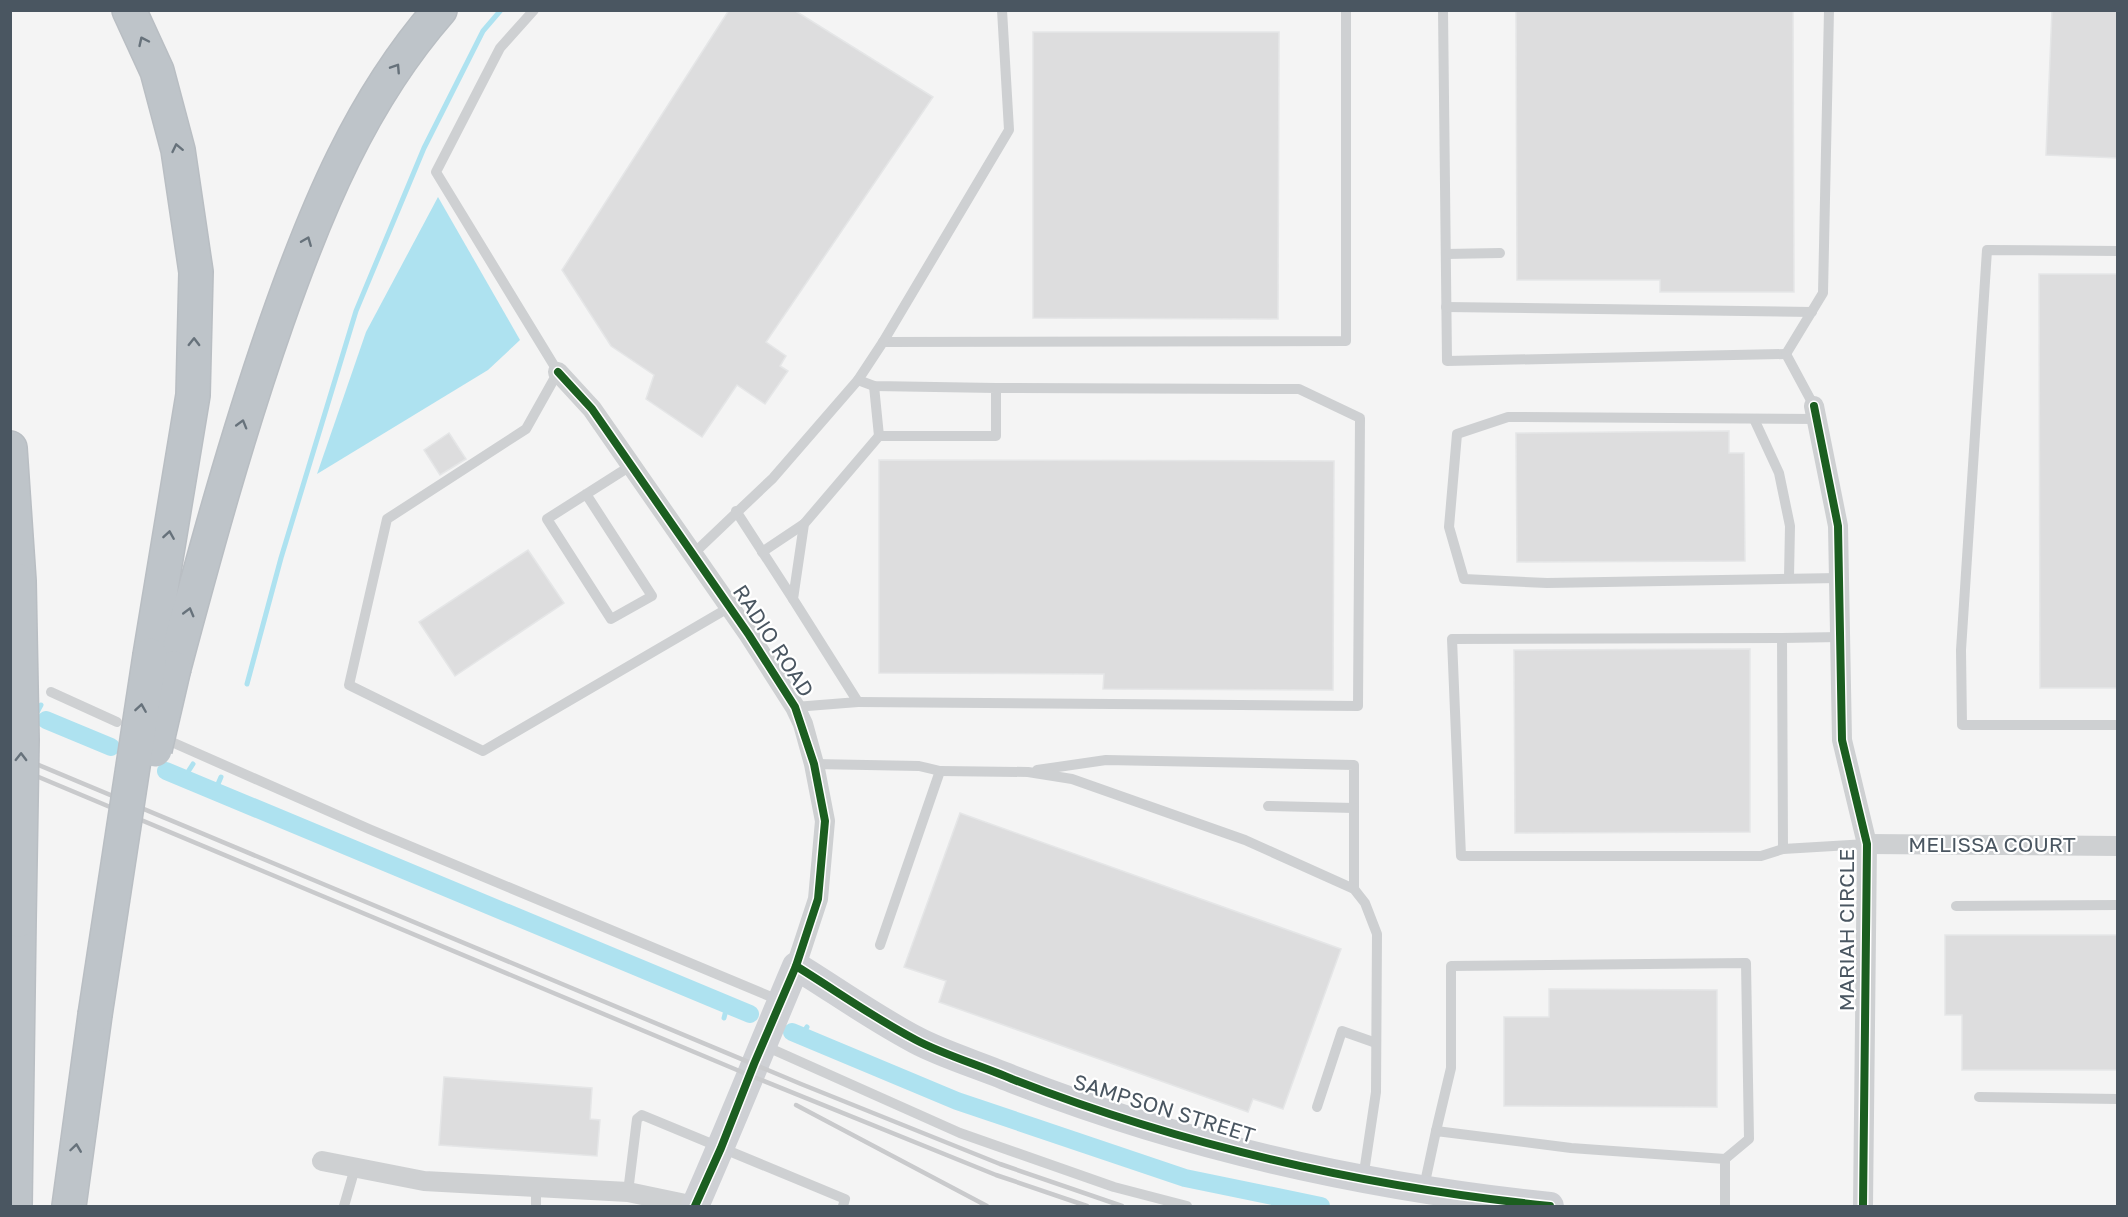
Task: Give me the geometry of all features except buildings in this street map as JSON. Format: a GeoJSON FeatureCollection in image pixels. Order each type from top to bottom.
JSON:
{"type":"FeatureCollection","features":[{"type":"Feature","properties":{"kind":"highway"},"geometry":{"type":"LineString","coordinates":[[69,1206],[95,1015],[162,662],[193,395],[196,272],[178,150],[157,71],[129,10]]}},
{"type":"Feature","properties":{"kind":"highway"},"geometry":{"type":"LineString","coordinates":[[162,662],[207,544],[248,403],[292,279],[327,191],[361,122],[413,41],[440,10]]}},
{"type":"Feature","properties":{"kind":"highway"},"geometry":{"type":"LineString","coordinates":[[10,448],[19,580],[22,740],[15,1206]]}},
{"type":"Feature","properties":{"kind":"street","name":"RADIO ROAD"},"geometry":{"type":"LineString","coordinates":[[558,372],[592,409],[632,465],[730,607],[795,707],[814,764],[825,821],[818,899],[796,966],[695,1206]]}},
{"type":"Feature","properties":{"kind":"street","name":"MARIAH CIRCLE"},"geometry":{"type":"LineString","coordinates":[[1815,413],[1838,526],[1842,740],[1867,844],[1863,1206]]}},
{"type":"Feature","properties":{"kind":"street","name":"MELISSA COURT"},"geometry":{"type":"LineString","coordinates":[[1867,844],[2118,846]]}},
{"type":"Feature","properties":{"kind":"street","name":"SAMPSON STREET"},"geometry":{"type":"LineString","coordinates":[[796,966],[917,1041],[1058,1097],[1206,1142],[1286,1163],[1424,1190],[1550,1206]]}},
{"type":"Feature","properties":{"kind":"street"},"geometry":{"type":"LineString","coordinates":[[322,1161],[424,1181],[536,1197],[628,1192],[695,1206]]}},
{"type":"Feature","properties":{"kind":"lane"},"geometry":{"type":"LineString","coordinates":[[534,10],[501,48],[436,172],[558,372],[526,429],[387,519],[349,685],[483,751],[730,607]]}},
{"type":"Feature","properties":{"kind":"lane"},"geometry":{"type":"LineString","coordinates":[[693,554],[773,477],[858,380],[1009,130],[1002,10]]}},
{"type":"Feature","properties":{"kind":"lane"},"geometry":{"type":"LineString","coordinates":[[883,342],[1346,341],[1346,10]]}},
{"type":"Feature","properties":{"kind":"lane"},"geometry":{"type":"LineString","coordinates":[[1443,10],[1447,361],[1786,354]]}},
{"type":"Feature","properties":{"kind":"lane"},"geometry":{"type":"LineString","coordinates":[[1786,354],[1823,293],[1829,10]]}},
{"type":"Feature","properties":{"kind":"lane"},"geometry":{"type":"LineString","coordinates":[[2118,251],[1987,250],[1961,650],[1962,725],[2118,725]]}},
{"type":"Feature","properties":{"kind":"lane"},"geometry":{"type":"LineString","coordinates":[[1446,254],[1500,253]]}},
{"type":"Feature","properties":{"kind":"lane"},"geometry":{"type":"LineString","coordinates":[[1446,307],[1812,312]]}},
{"type":"Feature","properties":{"kind":"lane"},"geometry":{"type":"LineString","coordinates":[[1786,354],[1815,413],[1754,419],[1508,417],[1457,434],[1449,528],[1464,579],[1547,583],[1789,577],[1839,578]]}},
{"type":"Feature","properties":{"kind":"lane"},"geometry":{"type":"LineString","coordinates":[[795,707],[858,702],[1358,706],[1360,418],[1299,389],[874,386],[858,380]]}},
{"type":"Feature","properties":{"kind":"lane"},"geometry":{"type":"LineString","coordinates":[[762,552],[804,524],[879,436],[874,386]]}},
{"type":"Feature","properties":{"kind":"lane"},"geometry":{"type":"LineString","coordinates":[[879,436],[996,436],[996,388]]}},
{"type":"Feature","properties":{"kind":"lane"},"geometry":{"type":"LineString","coordinates":[[1754,419],[1779,473],[1790,526],[1789,577]]}},
{"type":"Feature","properties":{"kind":"lane"},"geometry":{"type":"LineString","coordinates":[[586,494],[652,596],[611,619],[547,519],[586,494],[632,465]]}},
{"type":"Feature","properties":{"kind":"lane"},"geometry":{"type":"LineString","coordinates":[[736,511],[858,702]]}},
{"type":"Feature","properties":{"kind":"lane"},"geometry":{"type":"LineString","coordinates":[[793,599],[804,524]]}},
{"type":"Feature","properties":{"kind":"lane"},"geometry":{"type":"LineString","coordinates":[[1782,638],[1783,849]]}},
{"type":"Feature","properties":{"kind":"lane"},"geometry":{"type":"LineString","coordinates":[[1840,638],[1452,639],[1461,856],[1761,856],[1783,849],[1867,844]]}},
{"type":"Feature","properties":{"kind":"lane"},"geometry":{"type":"LineString","coordinates":[[51,692],[117,722]]}},
{"type":"Feature","properties":{"kind":"lane"},"geometry":{"type":"LineString","coordinates":[[174,743],[779,1006]]}},
{"type":"Feature","properties":{"kind":"lane"},"geometry":{"type":"LineString","coordinates":[[1028,772],[1106,760],[1354,765],[1354,889]]}},
{"type":"Feature","properties":{"kind":"lane"},"geometry":{"type":"LineString","coordinates":[[814,764],[919,766],[940,771],[1028,772],[1072,779],[1245,840],[1354,889],[1365,903],[1377,934],[1376,1092],[1363,1179]]}},
{"type":"Feature","properties":{"kind":"lane"},"geometry":{"type":"LineString","coordinates":[[880,945],[940,771]]}},
{"type":"Feature","properties":{"kind":"lane"},"geometry":{"type":"LineString","coordinates":[[1268,806],[1354,808]]}},
{"type":"Feature","properties":{"kind":"lane"},"geometry":{"type":"LineString","coordinates":[[1956,906],[2118,905]]}},
{"type":"Feature","properties":{"kind":"lane"},"geometry":{"type":"LineString","coordinates":[[1424,1190],[1436,1131],[1451,1068],[1451,966],[1746,963],[1749,1139],[1725,1159],[1571,1148],[1436,1131]]}},
{"type":"Feature","properties":{"kind":"lane"},"geometry":{"type":"LineString","coordinates":[[1317,1107],[1342,1031],[1376,1043]]}},
{"type":"Feature","properties":{"kind":"lane"},"geometry":{"type":"LineString","coordinates":[[763,1041],[960,1133],[1114,1187],[1186,1206]]}},
{"type":"Feature","properties":{"kind":"lane"},"geometry":{"type":"LineString","coordinates":[[1979,1097],[2118,1099]]}},
{"type":"Feature","properties":{"kind":"lane"},"geometry":{"type":"LineString","coordinates":[[628,1192],[637,1119],[642,1115],[845,1199],[843,1206]]}},
{"type":"Feature","properties":{"kind":"lane"},"geometry":{"type":"LineString","coordinates":[[1725,1159],[1725,1206]]}},
{"type":"Feature","properties":{"kind":"lane"},"geometry":{"type":"LineString","coordinates":[[344,1206],[355,1168]]}},
{"type":"Feature","properties":{"kind":"water"},"geometry":{"type":"Polygon","coordinates":[[[438,197],[520,340],[488,370],[317,474],[366,332],[438,197]]]}},
{"type":"Feature","properties":{"kind":"waterway"},"geometry":{"type":"LineString","coordinates":[[247,684],[281,558],[356,311],[424,148],[483,31],[501,10]]}},
{"type":"Feature","properties":{"kind":"waterway"},"geometry":{"type":"LineString","coordinates":[[35,716],[41,705]]}},
{"type":"Feature","properties":{"kind":"waterway"},"geometry":{"type":"LineString","coordinates":[[46,720],[111,747]]}},
{"type":"Feature","properties":{"kind":"waterway"},"geometry":{"type":"LineString","coordinates":[[184,778],[193,764]]}},
{"type":"Feature","properties":{"kind":"waterway"},"geometry":{"type":"LineString","coordinates":[[166,771],[750,1014]]}},
{"type":"Feature","properties":{"kind":"waterway"},"geometry":{"type":"LineString","coordinates":[[215,791],[221,777]]}},
{"type":"Feature","properties":{"kind":"waterway"},"geometry":{"type":"LineString","coordinates":[[724,1018],[726,1010]]}},
{"type":"Feature","properties":{"kind":"waterway"},"geometry":{"type":"LineString","coordinates":[[801,1036],[807,1027]]}},
{"type":"Feature","properties":{"kind":"waterway"},"geometry":{"type":"LineString","coordinates":[[792,1032],[957,1101],[1185,1178],[1321,1206]]}},
{"type":"Feature","properties":{"kind":"railway"},"geometry":{"type":"LineString","coordinates":[[10,753],[801,1084],[1000,1164],[1122,1206]]}},
{"type":"Feature","properties":{"kind":"railway"},"geometry":{"type":"LineString","coordinates":[[10,765],[749,1075],[996,1175],[1087,1206]]}},
{"type":"Feature","properties":{"kind":"railway"},"geometry":{"type":"LineString","coordinates":[[796,1105],[987,1206]]}},
{"type":"Feature","properties":{"kind":"cycle path"},"geometry":{"type":"LineString","coordinates":[[558,372],[592,409],[749,635],[795,707],[814,764],[825,821],[818,899],[796,966],[695,1206]]}},
{"type":"Feature","properties":{"kind":"cycle path"},"geometry":{"type":"LineString","coordinates":[[1814,406],[1838,526],[1842,740],[1867,844],[1863,1206]]}},
{"type":"Feature","properties":{"kind":"cycle path"},"geometry":{"type":"LineString","coordinates":[[796,966],[885,1023],[951,1056],[1077,1103],[1142,1124],[1209,1144],[1344,1175],[1413,1188],[1550,1206]]}}]}
